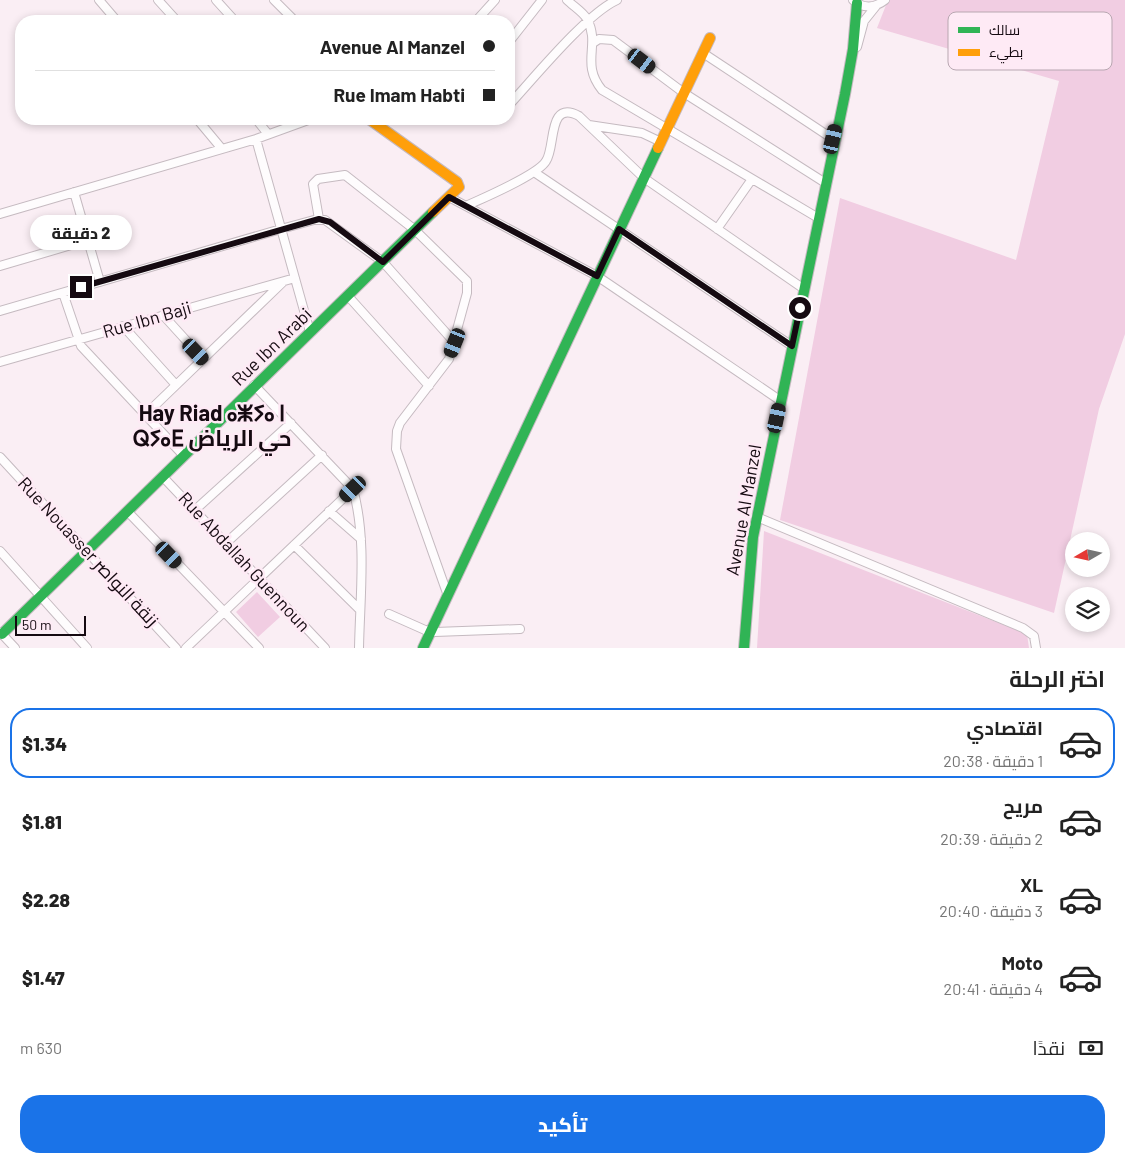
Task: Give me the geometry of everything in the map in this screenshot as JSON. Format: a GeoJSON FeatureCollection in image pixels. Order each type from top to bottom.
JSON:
{"type":"FeatureCollection","features":[{"type":"Feature","properties":{"kind":"street"},"geometry":{"type":"LineString","coordinates":[[99,0],[112,15]]}},
{"type":"Feature","properties":{"kind":"street"},"geometry":{"type":"LineString","coordinates":[[158,0],[171,15]]}},
{"type":"Feature","properties":{"kind":"street"},"geometry":{"type":"LineString","coordinates":[[216,0],[230,15]]}},
{"type":"Feature","properties":{"kind":"street"},"geometry":{"type":"LineString","coordinates":[[274,0],[289,15]]}},
{"type":"Feature","properties":{"kind":"street"},"geometry":{"type":"LineString","coordinates":[[481,15],[495,0]]}},
{"type":"Feature","properties":{"kind":"street"},"geometry":{"type":"LineString","coordinates":[[515,34],[542,0]]}},
{"type":"Feature","properties":{"kind":"street"},"geometry":{"type":"LineString","coordinates":[[567,0],[588,21],[593,43],[591,68],[602,90],[820,219]]}},
{"type":"Feature","properties":{"kind":"street"},"geometry":{"type":"LineString","coordinates":[[515,99],[588,21],[603,8],[617,0]]}},
{"type":"Feature","properties":{"kind":"street"},"geometry":{"type":"LineString","coordinates":[[855,2],[864,6],[876,6],[886,0]]}},
{"type":"Feature","properties":{"kind":"street","name":"Avenue Al Manzel"},"geometry":{"type":"LineString","coordinates":[[852,55],[855,2]]}},
{"type":"Feature","properties":{"kind":"street","name":"Avenue Al Manzel"},"geometry":{"type":"LineString","coordinates":[[744,648],[747,590],[757,517],[820,219],[833,139],[852,55],[864,21],[876,6]]}},
{"type":"Feature","properties":{"kind":"street"},"geometry":{"type":"LineString","coordinates":[[423,648],[447,593],[710,38]]}},
{"type":"Feature","properties":{"kind":"street"},"geometry":{"type":"LineString","coordinates":[[593,43],[599,39],[613,40],[684,93],[827,184]]}},
{"type":"Feature","properties":{"kind":"street"},"geometry":{"type":"LineString","coordinates":[[703,53],[833,139]]}},
{"type":"Feature","properties":{"kind":"street"},"geometry":{"type":"LineString","coordinates":[[466,206],[534,172],[546,163],[549,157],[555,123],[565,113],[572,113],[588,125],[644,178],[804,289]]}},
{"type":"Feature","properties":{"kind":"street"},"geometry":{"type":"LineString","coordinates":[[202,125],[222,149]]}},
{"type":"Feature","properties":{"kind":"street"},"geometry":{"type":"LineString","coordinates":[[261,125],[268,134]]}},
{"type":"Feature","properties":{"kind":"street"},"geometry":{"type":"LineString","coordinates":[[0,214],[256,139],[294,125]]}},
{"type":"Feature","properties":{"kind":"street","name":"Rue Ibn Arabi"},"geometry":{"type":"LineString","coordinates":[[1,633],[128,512],[254,386],[458,189],[457,182],[378,125]]}},
{"type":"Feature","properties":{"kind":"street"},"geometry":{"type":"LineString","coordinates":[[588,125],[642,133],[661,142]]}},
{"type":"Feature","properties":{"kind":"street"},"geometry":{"type":"LineString","coordinates":[[256,139],[310,332]]}},
{"type":"Feature","properties":{"kind":"street"},"geometry":{"type":"LineString","coordinates":[[534,172],[792,346]]}},
{"type":"Feature","properties":{"kind":"street"},"geometry":{"type":"LineString","coordinates":[[319,219],[313,184],[318,180],[339,175],[349,178],[416,230],[467,281],[467,293],[455,343],[440,373],[400,424],[396,432],[396,449],[447,593]]}},
{"type":"Feature","properties":{"kind":"street"},"geometry":{"type":"LineString","coordinates":[[717,229],[752,179]]}},
{"type":"Feature","properties":{"kind":"street"},"geometry":{"type":"LineString","coordinates":[[74,192],[100,282]]}},
{"type":"Feature","properties":{"kind":"street"},"geometry":{"type":"LineString","coordinates":[[449,197],[597,276],[781,401]]}},
{"type":"Feature","properties":{"kind":"street"},"geometry":{"type":"LineString","coordinates":[[0,311],[319,219],[330,222],[383,262],[455,343]]}},
{"type":"Feature","properties":{"kind":"street"},"geometry":{"type":"LineString","coordinates":[[0,266],[88,240]]}},
{"type":"Feature","properties":{"kind":"street","name":"Rue Ibn Baji"},"geometry":{"type":"LineString","coordinates":[[0,362],[295,278]]}},
{"type":"Feature","properties":{"kind":"street"},"geometry":{"type":"LineString","coordinates":[[145,415],[284,280]]}},
{"type":"Feature","properties":{"kind":"street"},"geometry":{"type":"LineString","coordinates":[[63,293],[78,340],[90,357],[184,456]]}},
{"type":"Feature","properties":{"kind":"street"},"geometry":{"type":"LineString","coordinates":[[348,296],[429,386]]}},
{"type":"Feature","properties":{"kind":"street"},"geometry":{"type":"LineString","coordinates":[[163,315],[203,359]]}},
{"type":"Feature","properties":{"kind":"street"},"geometry":{"type":"LineString","coordinates":[[123,326],[176,385]]}},
{"type":"Feature","properties":{"kind":"street"},"geometry":{"type":"LineString","coordinates":[[254,386],[353,489],[362,539],[359,648]]}},
{"type":"Feature","properties":{"kind":"street"},"geometry":{"type":"LineString","coordinates":[[195,510],[291,423]]}},
{"type":"Feature","properties":{"kind":"street"},"geometry":{"type":"LineString","coordinates":[[226,543],[322,455]]}},
{"type":"Feature","properties":{"kind":"street","name":"Rue Nouasser زنقة النواصر"},"geometry":{"type":"LineString","coordinates":[[0,457],[88,550],[176,648]]}},
{"type":"Feature","properties":{"kind":"street","name":"Rue Abdallah Guennoun"},"geometry":{"type":"LineString","coordinates":[[163,477],[325,648]]}},
{"type":"Feature","properties":{"kind":"street"},"geometry":{"type":"LineString","coordinates":[[186,648],[353,489]]}},
{"type":"Feature","properties":{"kind":"street"},"geometry":{"type":"LineString","coordinates":[[329,511],[362,539]]}},
{"type":"Feature","properties":{"kind":"street"},"geometry":{"type":"LineString","coordinates":[[128,512],[259,648]]}},
{"type":"Feature","properties":{"kind":"street"},"geometry":{"type":"LineString","coordinates":[[757,517],[1023,628],[1034,636],[1036,648]]}},
{"type":"Feature","properties":{"kind":"street"},"geometry":{"type":"LineString","coordinates":[[294,545],[360,610]]}},
{"type":"Feature","properties":{"kind":"street"},"geometry":{"type":"LineString","coordinates":[[0,551],[86,648]]}},
{"type":"Feature","properties":{"kind":"street"},"geometry":{"type":"LineString","coordinates":[[389,614],[430,631],[520,629]]}},
{"type":"Feature","properties":{"kind":"street"},"geometry":{"type":"LineString","coordinates":[[1,633],[15,648]]}},
{"type":"Feature","properties":{"kind":"shaded area"},"geometry":{"type":"Polygon","coordinates":[[[888,0],[1125,0],[1125,334],[1099,409],[1072,532],[1065,532],[1065,563],[1054,613],[780,520],[840,198],[1016,260],[1059,81],[1021,70],[1112,70],[1112,12],[948,12],[948,49],[877,28],[888,0]]]}},
{"type":"Feature","properties":{"kind":"shaded area"},"geometry":{"type":"Polygon","coordinates":[[[764,531],[1027,634],[1029,648],[757,648],[764,531]]]}},
{"type":"Feature","properties":{"kind":"shaded area"},"geometry":{"type":"Polygon","coordinates":[[[257,592],[280,617],[258,637],[236,612],[257,592]]]}},
{"type":"Feature","properties":{"kind":"traffic: fast"},"geometry":{"type":"LineString","coordinates":[[744,648],[753,537],[845,94],[853,49],[857,3]]}},
{"type":"Feature","properties":{"kind":"traffic: fast"},"geometry":{"type":"LineString","coordinates":[[423,648],[658,148]]}},
{"type":"Feature","properties":{"kind":"traffic: fast"},"geometry":{"type":"LineString","coordinates":[[2,634],[433,212]]}},
{"type":"Feature","properties":{"kind":"traffic: slow"},"geometry":{"type":"LineString","coordinates":[[658,148],[710,38]]}},
{"type":"Feature","properties":{"kind":"traffic: slow"},"geometry":{"type":"LineString","coordinates":[[377,125],[457,182],[459,187],[433,212]]}},
{"type":"Feature","properties":{"kind":"district","name":"Hay Riad ⴰⵥⵢⴰ ⵏ ⵕⵢⴰⴹ حي الرياض"},"geometry":{"type":"Point","coordinates":[212,426]}},
{"type":"Feature","properties":{"kind":"route"},"geometry":{"type":"LineString","coordinates":[[81,287],[319,219],[330,222],[383,262],[449,197],[597,276],[619,229],[792,346],[800,308]]}}]}
